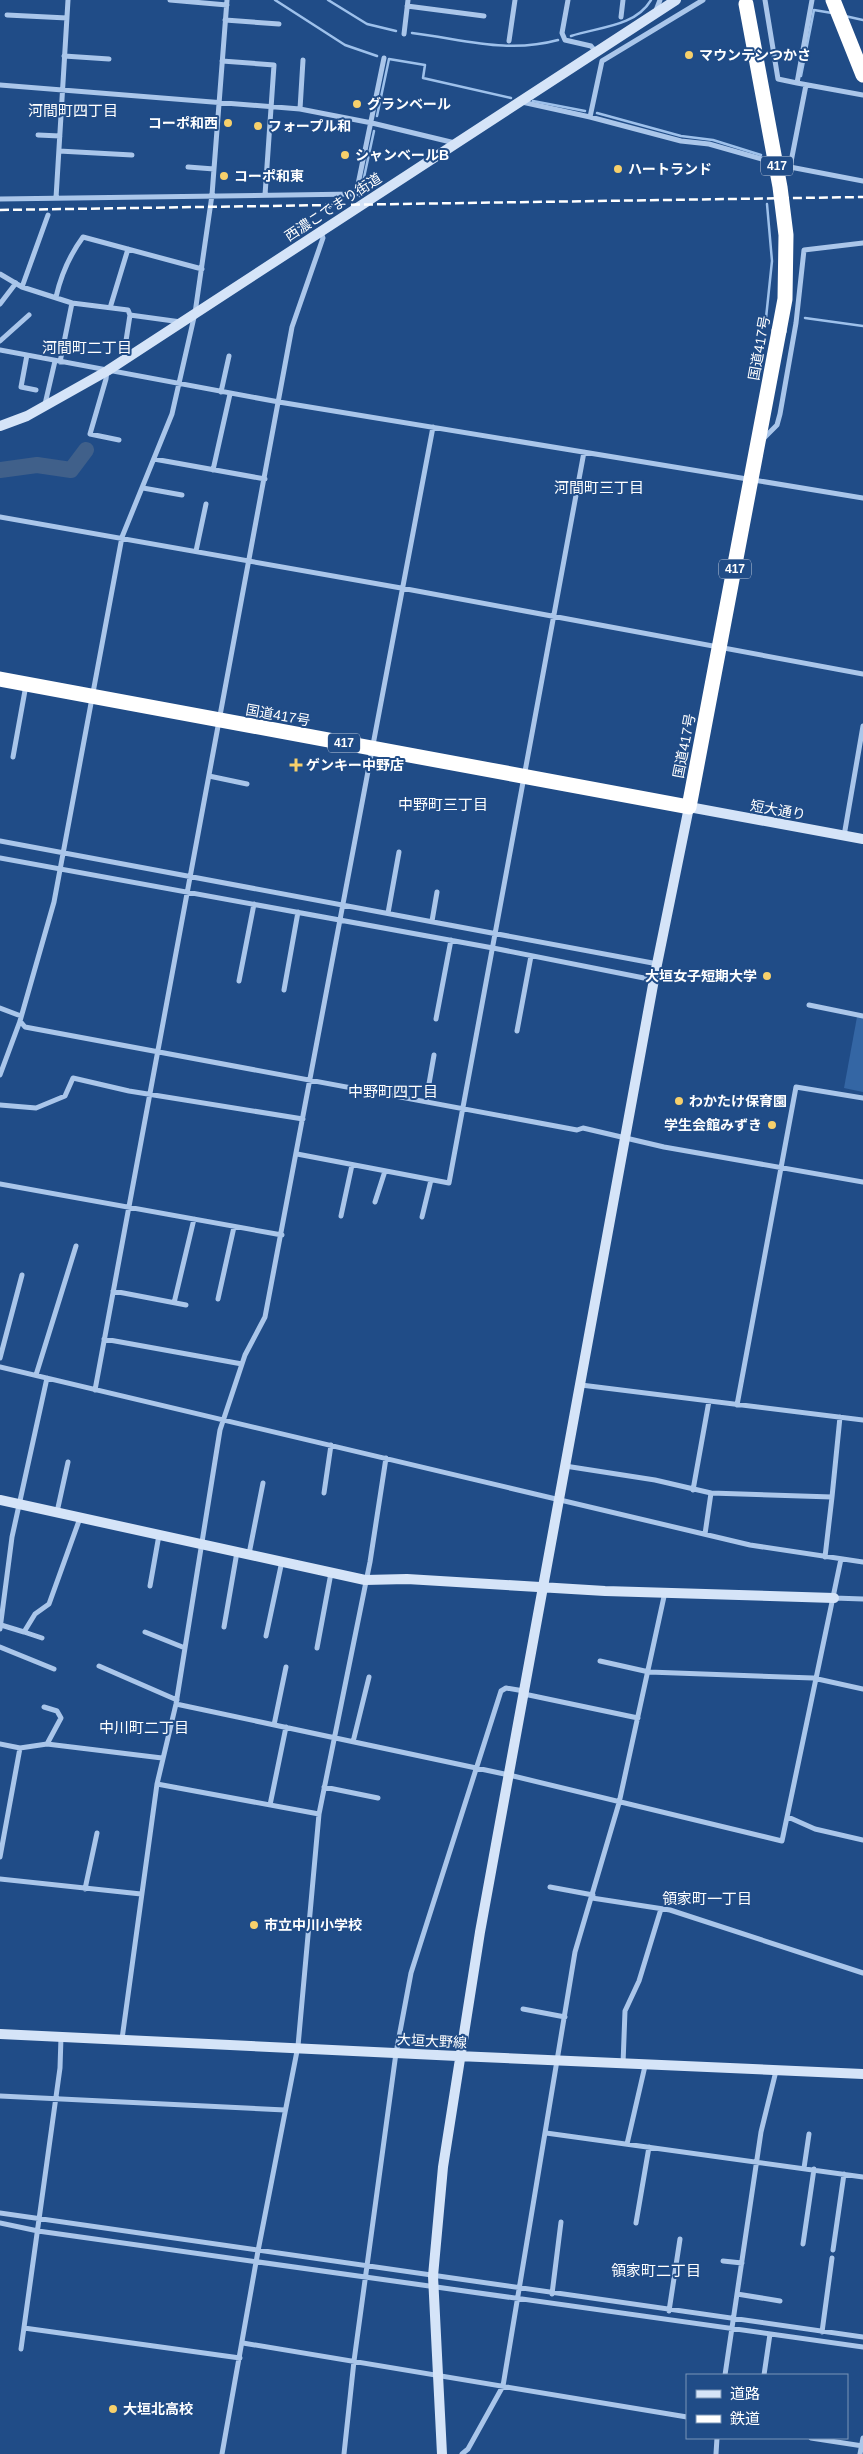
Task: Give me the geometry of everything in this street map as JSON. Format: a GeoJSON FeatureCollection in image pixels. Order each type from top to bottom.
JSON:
{"type":"FeatureCollection","features":[{"type":"Feature","properties":{"kind":"highway"},"geometry":{"type":"LineString","coordinates":[[832,0],[863,75]]}},
{"type":"Feature","properties":{"kind":"highway","name":"国道417号"},"geometry":{"type":"LineString","coordinates":[[0,679],[689,807],[785,298],[786,235],[780,187],[745,2]]}},
{"type":"Feature","properties":{"kind":"street"},"geometry":{"type":"LineString","coordinates":[[56,198],[68,0]]}},
{"type":"Feature","properties":{"kind":"street"},"geometry":{"type":"LineString","coordinates":[[0,1075],[21,1019],[54,902],[122,537],[172,414],[195,313],[202,269],[212,195],[227,2],[170,0]]}},
{"type":"Feature","properties":{"kind":"street"},"geometry":{"type":"LineString","coordinates":[[509,41],[515,0]]}},
{"type":"Feature","properties":{"kind":"street"},"geometry":{"type":"LineString","coordinates":[[567,0],[562,33],[565,40],[591,46],[596,52]]}},
{"type":"Feature","properties":{"kind":"street"},"geometry":{"type":"LineString","coordinates":[[621,17],[623,0]]}},
{"type":"Feature","properties":{"kind":"street"},"geometry":{"type":"LineString","coordinates":[[655,13],[660,0]]}},
{"type":"Feature","properties":{"kind":"street","name":"西濃こでまり街道"},"geometry":{"type":"LineString","coordinates":[[0,426],[44,407],[107,371],[676,0]]}},
{"type":"Feature","properties":{"kind":"street"},"geometry":{"type":"LineString","coordinates":[[590,117],[602,61],[703,0]]}},
{"type":"Feature","properties":{"kind":"street"},"geometry":{"type":"LineString","coordinates":[[765,0],[778,79],[863,95]]}},
{"type":"Feature","properties":{"kind":"street"},"geometry":{"type":"LineString","coordinates":[[797,83],[812,0]]}},
{"type":"Feature","properties":{"kind":"street"},"geometry":{"type":"LineString","coordinates":[[404,34],[408,3],[484,16]]}},
{"type":"Feature","properties":{"kind":"street"},"geometry":{"type":"LineString","coordinates":[[7,14],[67,18]]}},
{"type":"Feature","properties":{"kind":"street"},"geometry":{"type":"LineString","coordinates":[[225,20],[279,24]]}},
{"type":"Feature","properties":{"kind":"street"},"geometry":{"type":"LineString","coordinates":[[64,56],[109,59]]}},
{"type":"Feature","properties":{"kind":"street"},"geometry":{"type":"LineString","coordinates":[[0,199],[356,194],[384,58]]}},
{"type":"Feature","properties":{"kind":"street"},"geometry":{"type":"LineString","coordinates":[[300,109],[303,60]]}},
{"type":"Feature","properties":{"kind":"street"},"geometry":{"type":"LineString","coordinates":[[222,61],[274,64],[265,194]]}},
{"type":"Feature","properties":{"kind":"street"},"geometry":{"type":"LineString","coordinates":[[0,85],[219,101],[300,109],[372,123],[456,143]]}},
{"type":"Feature","properties":{"kind":"street"},"geometry":{"type":"LineString","coordinates":[[790,168],[806,85]]}},
{"type":"Feature","properties":{"kind":"street"},"geometry":{"type":"LineString","coordinates":[[519,102],[590,117],[681,141],[709,144],[790,168],[863,181]]}},
{"type":"Feature","properties":{"kind":"street"},"geometry":{"type":"LineString","coordinates":[[38,135],[60,136]]}},
{"type":"Feature","properties":{"kind":"street"},"geometry":{"type":"LineString","coordinates":[[59,151],[132,156]]}},
{"type":"Feature","properties":{"kind":"street"},"geometry":{"type":"LineString","coordinates":[[188,167],[214,169]]}},
{"type":"Feature","properties":{"kind":"street"},"geometry":{"type":"LineString","coordinates":[[22,287],[48,215]]}},
{"type":"Feature","properties":{"kind":"street"},"geometry":{"type":"LineString","coordinates":[[94,1390],[130,1208],[292,327],[323,238],[321,232]]}},
{"type":"Feature","properties":{"kind":"street"},"geometry":{"type":"LineString","coordinates":[[56,297],[61,275],[72,251],[83,238],[202,269]]}},
{"type":"Feature","properties":{"kind":"street"},"geometry":{"type":"LineString","coordinates":[[759,443],[777,425],[780,414],[798,313],[804,250],[863,243]]}},
{"type":"Feature","properties":{"kind":"street"},"geometry":{"type":"LineString","coordinates":[[110,308],[128,250]]}},
{"type":"Feature","properties":{"kind":"street"},"geometry":{"type":"LineString","coordinates":[[0,274],[22,287],[72,303],[128,310],[130,315],[122,361]]}},
{"type":"Feature","properties":{"kind":"street"},"geometry":{"type":"LineString","coordinates":[[0,304],[16,283]]}},
{"type":"Feature","properties":{"kind":"street"},"geometry":{"type":"LineString","coordinates":[[44,407],[72,303]]}},
{"type":"Feature","properties":{"kind":"street"},"geometry":{"type":"LineString","coordinates":[[0,341],[29,315]]}},
{"type":"Feature","properties":{"kind":"street"},"geometry":{"type":"LineString","coordinates":[[130,315],[181,322]]}},
{"type":"Feature","properties":{"kind":"street"},"geometry":{"type":"LineString","coordinates":[[0,350],[230,394],[863,498]]}},
{"type":"Feature","properties":{"kind":"street"},"geometry":{"type":"LineString","coordinates":[[27,355],[21,386],[36,390]]}},
{"type":"Feature","properties":{"kind":"street"},"geometry":{"type":"LineString","coordinates":[[221,392],[229,356]]}},
{"type":"Feature","properties":{"kind":"street"},"geometry":{"type":"LineString","coordinates":[[107,371],[90,434],[118,440]]}},
{"type":"Feature","properties":{"kind":"street"},"geometry":{"type":"LineString","coordinates":[[213,470],[230,394]]}},
{"type":"Feature","properties":{"kind":"street"},"geometry":{"type":"LineString","coordinates":[[122,2039],[157,1784],[176,1702],[223,1420],[252,1339],[266,1317],[401,588],[433,427]]}},
{"type":"Feature","properties":{"kind":"street"},"geometry":{"type":"LineString","coordinates":[[297,1154],[449,1183],[584,452]]}},
{"type":"Feature","properties":{"kind":"street"},"geometry":{"type":"LineString","coordinates":[[154,458],[265,479]]}},
{"type":"Feature","properties":{"kind":"street"},"geometry":{"type":"LineString","coordinates":[[143,488],[182,496]]}},
{"type":"Feature","properties":{"kind":"street"},"geometry":{"type":"LineString","coordinates":[[196,551],[206,504]]}},
{"type":"Feature","properties":{"kind":"street"},"geometry":{"type":"LineString","coordinates":[[0,517],[122,537],[863,674]]}},
{"type":"Feature","properties":{"kind":"street"},"geometry":{"type":"LineString","coordinates":[[13,757],[27,684]]}},
{"type":"Feature","properties":{"kind":"street"},"geometry":{"type":"LineString","coordinates":[[844,836],[863,726]]}},
{"type":"Feature","properties":{"kind":"street"},"geometry":{"type":"LineString","coordinates":[[209,776],[247,784]]}},
{"type":"Feature","properties":{"kind":"street"},"geometry":{"type":"LineString","coordinates":[[442,2454],[433,2276],[443,2167],[508,1775],[656,971],[689,807]]}},
{"type":"Feature","properties":{"kind":"street","name":"短大通り"},"geometry":{"type":"LineString","coordinates":[[689,807],[863,839]]}},
{"type":"Feature","properties":{"kind":"street"},"geometry":{"type":"LineString","coordinates":[[0,841],[190,879],[342,907],[432,921],[656,971]]}},
{"type":"Feature","properties":{"kind":"street"},"geometry":{"type":"LineString","coordinates":[[388,913],[399,852]]}},
{"type":"Feature","properties":{"kind":"street"},"geometry":{"type":"LineString","coordinates":[[0,858],[61,867],[254,904],[493,946],[531,956],[656,971]]}},
{"type":"Feature","properties":{"kind":"street"},"geometry":{"type":"LineString","coordinates":[[432,921],[437,892]]}},
{"type":"Feature","properties":{"kind":"street"},"geometry":{"type":"LineString","coordinates":[[238,980],[254,904]]}},
{"type":"Feature","properties":{"kind":"street"},"geometry":{"type":"LineString","coordinates":[[284,990],[298,912]]}},
{"type":"Feature","properties":{"kind":"street"},"geometry":{"type":"LineString","coordinates":[[436,1019],[451,940]]}},
{"type":"Feature","properties":{"kind":"street"},"geometry":{"type":"LineString","coordinates":[[517,1031],[531,956]]}},
{"type":"Feature","properties":{"kind":"street"},"geometry":{"type":"LineString","coordinates":[[809,1005],[863,1016]]}},
{"type":"Feature","properties":{"kind":"street"},"geometry":{"type":"LineString","coordinates":[[0,1008],[21,1019],[25,1027],[625,1137],[664,1147],[781,1166],[863,1182]]}},
{"type":"Feature","properties":{"kind":"street"},"geometry":{"type":"LineString","coordinates":[[426,1101],[434,1056]]}},
{"type":"Feature","properties":{"kind":"street"},"geometry":{"type":"LineString","coordinates":[[0,1106],[36,1108],[65,1096],[73,1078],[304,1119]]}},
{"type":"Feature","properties":{"kind":"street"},"geometry":{"type":"LineString","coordinates":[[737,1405],[796,1087],[863,1098]]}},
{"type":"Feature","properties":{"kind":"street"},"geometry":{"type":"LineString","coordinates":[[341,1216],[352,1165]]}},
{"type":"Feature","properties":{"kind":"street"},"geometry":{"type":"LineString","coordinates":[[375,1202],[385,1171]]}},
{"type":"Feature","properties":{"kind":"street"},"geometry":{"type":"LineString","coordinates":[[422,1217],[431,1180]]}},
{"type":"Feature","properties":{"kind":"street"},"geometry":{"type":"LineString","coordinates":[[0,1184],[282,1235]]}},
{"type":"Feature","properties":{"kind":"street"},"geometry":{"type":"LineString","coordinates":[[174,1303],[194,1219]]}},
{"type":"Feature","properties":{"kind":"street"},"geometry":{"type":"LineString","coordinates":[[218,1299],[234,1227]]}},
{"type":"Feature","properties":{"kind":"street"},"geometry":{"type":"LineString","coordinates":[[36,1375],[76,1246]]}},
{"type":"Feature","properties":{"kind":"street"},"geometry":{"type":"LineString","coordinates":[[0,1358],[22,1275]]}},
{"type":"Feature","properties":{"kind":"street"},"geometry":{"type":"LineString","coordinates":[[113,1291],[186,1305]]}},
{"type":"Feature","properties":{"kind":"street"},"geometry":{"type":"LineString","coordinates":[[104,1339],[242,1364]]}},
{"type":"Feature","properties":{"kind":"street"},"geometry":{"type":"LineString","coordinates":[[0,1367],[750,1545],[863,1562]]}},
{"type":"Feature","properties":{"kind":"street"},"geometry":{"type":"LineString","coordinates":[[42,1638],[0,1627],[12,1537],[48,1378]]}},
{"type":"Feature","properties":{"kind":"street"},"geometry":{"type":"LineString","coordinates":[[581,1384],[863,1420]]}},
{"type":"Feature","properties":{"kind":"street"},"geometry":{"type":"LineString","coordinates":[[693,1490],[709,1401]]}},
{"type":"Feature","properties":{"kind":"street"},"geometry":{"type":"LineString","coordinates":[[825,1557],[840,1417]]}},
{"type":"Feature","properties":{"kind":"street"},"geometry":{"type":"LineString","coordinates":[[324,1493],[331,1446]]}},
{"type":"Feature","properties":{"kind":"street"},"geometry":{"type":"LineString","coordinates":[[222,2454],[258,2251],[298,2046],[319,1814],[365,1580],[386,1458]]}},
{"type":"Feature","properties":{"kind":"street"},"geometry":{"type":"LineString","coordinates":[[57,1513],[68,1462]]}},
{"type":"Feature","properties":{"kind":"street"},"geometry":{"type":"LineString","coordinates":[[565,1466],[655,1480],[711,1493],[832,1497]]}},
{"type":"Feature","properties":{"kind":"street"},"geometry":{"type":"LineString","coordinates":[[249,1554],[263,1483]]}},
{"type":"Feature","properties":{"kind":"street"},"geometry":{"type":"LineString","coordinates":[[705,1534],[711,1493]]}},
{"type":"Feature","properties":{"kind":"street"},"geometry":{"type":"LineString","coordinates":[[0,1500],[365,1580],[407,1579],[543,1588],[863,1599]]}},
{"type":"Feature","properties":{"kind":"street"},"geometry":{"type":"LineString","coordinates":[[24,1632],[35,1614],[49,1604],[80,1517]]}},
{"type":"Feature","properties":{"kind":"street"},"geometry":{"type":"LineString","coordinates":[[150,1586],[159,1534]]}},
{"type":"Feature","properties":{"kind":"street"},"geometry":{"type":"LineString","coordinates":[[224,1627],[237,1552]]}},
{"type":"Feature","properties":{"kind":"street"},"geometry":{"type":"LineString","coordinates":[[98,1666],[176,1702],[477,1770],[508,1775],[782,1841],[841,1559]]}},
{"type":"Feature","properties":{"kind":"street"},"geometry":{"type":"LineString","coordinates":[[266,1636],[282,1561]]}},
{"type":"Feature","properties":{"kind":"street"},"geometry":{"type":"LineString","coordinates":[[317,1648],[332,1572]]}},
{"type":"Feature","properties":{"kind":"street"},"geometry":{"type":"LineString","coordinates":[[462,2454],[468,2449],[503,2386],[575,1952],[593,1897],[619,1803],[649,1672],[664,1592]]}},
{"type":"Feature","properties":{"kind":"street"},"geometry":{"type":"LineString","coordinates":[[145,1632],[185,1648]]}},
{"type":"Feature","properties":{"kind":"street"},"geometry":{"type":"LineString","coordinates":[[0,1647],[54,1669]]}},
{"type":"Feature","properties":{"kind":"street"},"geometry":{"type":"LineString","coordinates":[[600,1661],[649,1672],[817,1679],[863,1690]]}},
{"type":"Feature","properties":{"kind":"street"},"geometry":{"type":"LineString","coordinates":[[274,1725],[286,1667]]}},
{"type":"Feature","properties":{"kind":"street"},"geometry":{"type":"LineString","coordinates":[[353,1742],[369,1677]]}},
{"type":"Feature","properties":{"kind":"street"},"geometry":{"type":"LineString","coordinates":[[344,2454],[366,2267],[396,2053],[411,1973],[501,1691],[506,1688],[638,1718]]}},
{"type":"Feature","properties":{"kind":"street"},"geometry":{"type":"LineString","coordinates":[[44,1707],[57,1711],[61,1718],[47,1744]]}},
{"type":"Feature","properties":{"kind":"street"},"geometry":{"type":"LineString","coordinates":[[270,1805],[286,1727]]}},
{"type":"Feature","properties":{"kind":"street"},"geometry":{"type":"LineString","coordinates":[[0,1744],[20,1748],[47,1744],[162,1758]]}},
{"type":"Feature","properties":{"kind":"street"},"geometry":{"type":"LineString","coordinates":[[0,1856],[20,1748]]}},
{"type":"Feature","properties":{"kind":"street"},"geometry":{"type":"LineString","coordinates":[[157,1784],[319,1814]]}},
{"type":"Feature","properties":{"kind":"street"},"geometry":{"type":"LineString","coordinates":[[324,1787],[378,1798]]}},
{"type":"Feature","properties":{"kind":"street"},"geometry":{"type":"LineString","coordinates":[[788,1816],[815,1829],[863,1840]]}},
{"type":"Feature","properties":{"kind":"street"},"geometry":{"type":"LineString","coordinates":[[85,1889],[97,1833]]}},
{"type":"Feature","properties":{"kind":"street"},"geometry":{"type":"LineString","coordinates":[[0,1879],[141,1894]]}},
{"type":"Feature","properties":{"kind":"street"},"geometry":{"type":"LineString","coordinates":[[550,1887],[593,1897],[670,1910],[863,1973]]}},
{"type":"Feature","properties":{"kind":"street"},"geometry":{"type":"LineString","coordinates":[[623,2065],[625,2011],[639,1981],[661,1909]]}},
{"type":"Feature","properties":{"kind":"street"},"geometry":{"type":"LineString","coordinates":[[523,2009],[565,2017]]}},
{"type":"Feature","properties":{"kind":"street","name":"大垣大野線"},"geometry":{"type":"LineString","coordinates":[[0,2034],[298,2046],[558,2062],[863,2074]]}},
{"type":"Feature","properties":{"kind":"street"},"geometry":{"type":"LineString","coordinates":[[20,2349],[56,2099],[61,2037]]}},
{"type":"Feature","properties":{"kind":"street"},"geometry":{"type":"LineString","coordinates":[[627,2144],[645,2066]]}},
{"type":"Feature","properties":{"kind":"street"},"geometry":{"type":"LineString","coordinates":[[725,2374],[757,2161],[776,2071]]}},
{"type":"Feature","properties":{"kind":"street"},"geometry":{"type":"LineString","coordinates":[[0,2096],[286,2110]]}},
{"type":"Feature","properties":{"kind":"street"},"geometry":{"type":"LineString","coordinates":[[546,2133],[863,2177]]}},
{"type":"Feature","properties":{"kind":"street"},"geometry":{"type":"LineString","coordinates":[[804,2168],[809,2134]]}},
{"type":"Feature","properties":{"kind":"street"},"geometry":{"type":"LineString","coordinates":[[636,2223],[649,2147]]}},
{"type":"Feature","properties":{"kind":"street"},"geometry":{"type":"LineString","coordinates":[[803,2244],[814,2170]]}},
{"type":"Feature","properties":{"kind":"street"},"geometry":{"type":"LineString","coordinates":[[833,2250],[844,2174]]}},
{"type":"Feature","properties":{"kind":"street"},"geometry":{"type":"LineString","coordinates":[[0,2213],[669,2311],[863,2337]]}},
{"type":"Feature","properties":{"kind":"street"},"geometry":{"type":"LineString","coordinates":[[552,2294],[561,2222]]}},
{"type":"Feature","properties":{"kind":"street"},"geometry":{"type":"LineString","coordinates":[[0,2223],[38,2231],[434,2288],[863,2347]]}},
{"type":"Feature","properties":{"kind":"street"},"geometry":{"type":"LineString","coordinates":[[669,2311],[680,2239]]}},
{"type":"Feature","properties":{"kind":"street"},"geometry":{"type":"LineString","coordinates":[[822,2332],[832,2258]]}},
{"type":"Feature","properties":{"kind":"street"},"geometry":{"type":"LineString","coordinates":[[723,2261],[742,2263]]}},
{"type":"Feature","properties":{"kind":"street"},"geometry":{"type":"LineString","coordinates":[[737,2294],[780,2301]]}},
{"type":"Feature","properties":{"kind":"street"},"geometry":{"type":"LineString","coordinates":[[24,2328],[240,2358]]}},
{"type":"Feature","properties":{"kind":"street"},"geometry":{"type":"LineString","coordinates":[[764,2374],[770,2334]]}},
{"type":"Feature","properties":{"kind":"street"},"geometry":{"type":"LineString","coordinates":[[243,2343],[686,2417]]}},
{"type":"Feature","properties":{"kind":"street"},"geometry":{"type":"LineString","coordinates":[[860,2454],[863,2438]]}},
{"type":"Feature","properties":{"kind":"street"},"geometry":{"type":"LineString","coordinates":[[716,2454],[717,2439]]}},
{"type":"Feature","properties":{"kind":"street"},"geometry":{"type":"LineString","coordinates":[[816,2439],[862,2446]]}},
{"type":"Feature","properties":{"kind":"shaded area"},"geometry":{"type":"Polygon","coordinates":[[[857,1017],[863,1018],[863,1092],[844,1088],[857,1017]]]}},
{"type":"Feature","properties":{"kind":"waterway"},"geometry":{"type":"LineString","coordinates":[[275,0],[345,45],[377,56]]}},
{"type":"Feature","properties":{"kind":"waterway"},"geometry":{"type":"LineString","coordinates":[[328,0],[367,24],[396,31]]}},
{"type":"Feature","properties":{"kind":"waterway"},"geometry":{"type":"LineString","coordinates":[[571,36],[626,21],[636,16],[651,0]]}},
{"type":"Feature","properties":{"kind":"waterway"},"geometry":{"type":"LineString","coordinates":[[801,76],[814,10],[832,13]]}},
{"type":"Feature","properties":{"kind":"waterway"},"geometry":{"type":"LineString","coordinates":[[845,16],[863,20]]}},
{"type":"Feature","properties":{"kind":"waterway"},"geometry":{"type":"LineString","coordinates":[[412,33],[503,46],[521,46],[558,40]]}},
{"type":"Feature","properties":{"kind":"waterway"},"geometry":{"type":"LineString","coordinates":[[377,116],[389,59],[425,65],[423,78],[511,98]]}},
{"type":"Feature","properties":{"kind":"waterway"},"geometry":{"type":"LineString","coordinates":[[533,101],[585,111]]}},
{"type":"Feature","properties":{"kind":"waterway"},"geometry":{"type":"LineString","coordinates":[[597,113],[681,136],[713,140],[761,155]]}},
{"type":"Feature","properties":{"kind":"waterway"},"geometry":{"type":"LineString","coordinates":[[360,196],[374,131]]}},
{"type":"Feature","properties":{"kind":"waterway"},"geometry":{"type":"LineString","coordinates":[[766,318],[772,261],[767,204]]}},
{"type":"Feature","properties":{"kind":"waterway"},"geometry":{"type":"LineString","coordinates":[[805,318],[863,326]]}},
{"type":"Feature","properties":{"kind":"waterway"},"geometry":{"type":"LineString","coordinates":[[0,470],[37,465],[71,470],[86,450]]}},
{"type":"Feature","properties":{"kind":"railway"},"geometry":{"type":"LineString","coordinates":[[0,210],[863,197]]}},
{"type":"Feature","properties":{"kind":"place","name":"マウンテンつかさ"},"geometry":{"type":"Point","coordinates":[689,55]}},
{"type":"Feature","properties":{"kind":"place","name":"グランベール"},"geometry":{"type":"Point","coordinates":[357,104]}},
{"type":"Feature","properties":{"kind":"place","name":"コーポ和西"},"geometry":{"type":"Point","coordinates":[228,123]}},
{"type":"Feature","properties":{"kind":"place","name":"フォープル和"},"geometry":{"type":"Point","coordinates":[258,126]}},
{"type":"Feature","properties":{"kind":"place","name":"シャンベールB"},"geometry":{"type":"Point","coordinates":[345,155]}},
{"type":"Feature","properties":{"kind":"place","name":"ハートランド"},"geometry":{"type":"Point","coordinates":[618,169]}},
{"type":"Feature","properties":{"kind":"place","name":"コーポ和東"},"geometry":{"type":"Point","coordinates":[224,176]}},
{"type":"Feature","properties":{"kind":"place","name":"ゲンキー中野店"},"geometry":{"type":"Point","coordinates":[296,765]}},
{"type":"Feature","properties":{"kind":"place","name":"大垣女子短期大学"},"geometry":{"type":"Point","coordinates":[767,976]}},
{"type":"Feature","properties":{"kind":"place","name":"わかたけ保育園"},"geometry":{"type":"Point","coordinates":[679,1101]}},
{"type":"Feature","properties":{"kind":"place","name":"学生会館みずき"},"geometry":{"type":"Point","coordinates":[772,1125]}},
{"type":"Feature","properties":{"kind":"place","name":"市立中川小学校"},"geometry":{"type":"Point","coordinates":[254,1925]}},
{"type":"Feature","properties":{"kind":"place","name":"大垣北高校"},"geometry":{"type":"Point","coordinates":[113,2409]}},
{"type":"Feature","properties":{"kind":"district","name":"河間町四丁目"},"geometry":{"type":"Point","coordinates":[73,110]}},
{"type":"Feature","properties":{"kind":"district","name":"河間町二丁目"},"geometry":{"type":"Point","coordinates":[87,347]}},
{"type":"Feature","properties":{"kind":"district","name":"河間町三丁目"},"geometry":{"type":"Point","coordinates":[599,487]}},
{"type":"Feature","properties":{"kind":"district","name":"中野町三丁目"},"geometry":{"type":"Point","coordinates":[443,804]}},
{"type":"Feature","properties":{"kind":"district","name":"中野町四丁目"},"geometry":{"type":"Point","coordinates":[393,1091]}},
{"type":"Feature","properties":{"kind":"district","name":"中川町二丁目"},"geometry":{"type":"Point","coordinates":[144,1727]}},
{"type":"Feature","properties":{"kind":"district","name":"領家町一丁目"},"geometry":{"type":"Point","coordinates":[707,1898]}},
{"type":"Feature","properties":{"kind":"district","name":"領家町二丁目"},"geometry":{"type":"Point","coordinates":[656,2270]}}]}
